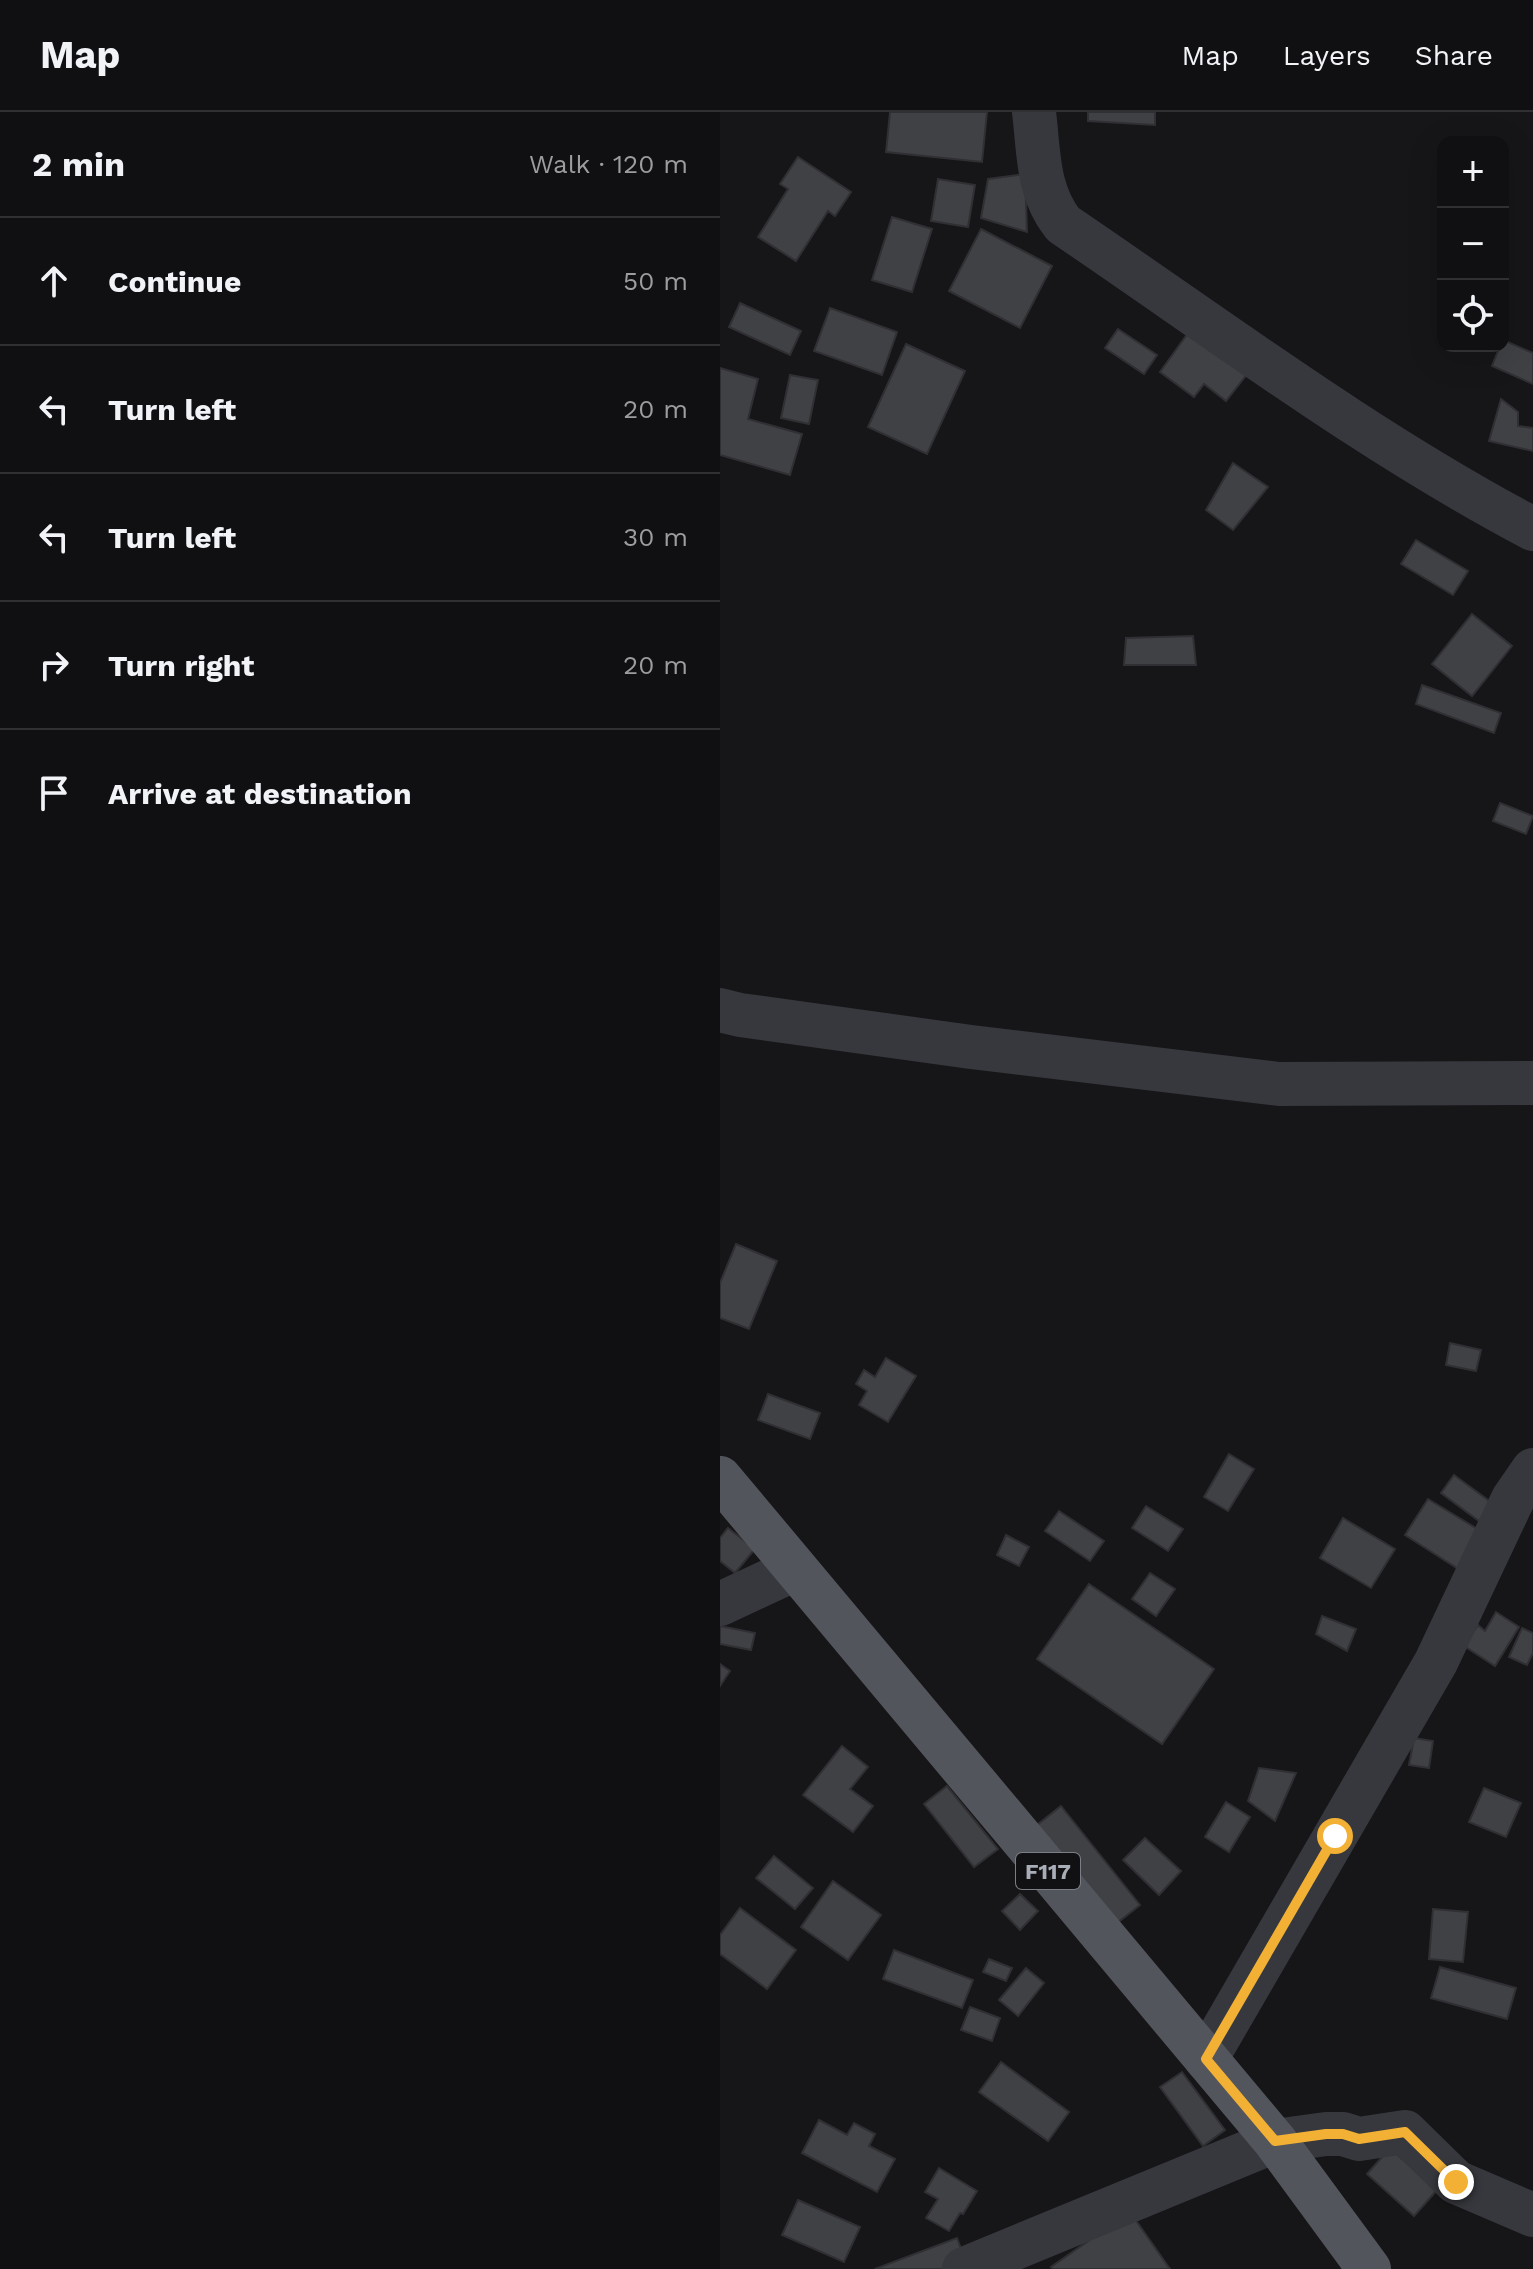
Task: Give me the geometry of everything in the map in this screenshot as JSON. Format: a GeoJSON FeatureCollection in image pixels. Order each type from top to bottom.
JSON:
{"type":"FeatureCollection","features":[{"type":"Feature","properties":{"kind":"main road","name":"F117"},"geometry":{"type":"LineString","coordinates":[[720,1478],[1275,2141],[1369,2269]]}},
{"type":"Feature","properties":{"kind":"street"},"geometry":{"type":"LineString","coordinates":[[1034,112],[1044,193],[1063,224],[1286,379],[1478,500],[1533,529]]}},
{"type":"Feature","properties":{"kind":"street"},"geometry":{"type":"LineString","coordinates":[[720,1010],[956,1045],[1279,1084],[1533,1083]]}},
{"type":"Feature","properties":{"kind":"street"},"geometry":{"type":"LineString","coordinates":[[1206,2059],[1436,1662],[1513,1499],[1533,1470]]}},
{"type":"Feature","properties":{"kind":"street"},"geometry":{"type":"LineString","coordinates":[[720,1604],[795,1569]]}},
{"type":"Feature","properties":{"kind":"street"},"geometry":{"type":"LineString","coordinates":[[964,2269],[1275,2141],[1326,2134],[1343,2134],[1359,2139],[1405,2132],[1456,2182],[1533,2215]]}},
{"type":"Feature","properties":{"kind":"building"},"geometry":{"type":"Polygon","coordinates":[[[890,112],[987,112],[982,162],[886,152],[890,112]]]}},
{"type":"Feature","properties":{"kind":"building"},"geometry":{"type":"Polygon","coordinates":[[[1088,112],[1155,112],[1155,125],[1088,121],[1088,112]]]}},
{"type":"Feature","properties":{"kind":"building"},"geometry":{"type":"Polygon","coordinates":[[[798,157],[851,192],[835,216],[828,211],[796,261],[758,237],[788,189],[780,184],[798,157]]]}},
{"type":"Feature","properties":{"kind":"building"},"geometry":{"type":"Polygon","coordinates":[[[1025,174],[1027,232],[981,218],[988,179],[1025,174]]]}},
{"type":"Feature","properties":{"kind":"building"},"geometry":{"type":"Polygon","coordinates":[[[938,179],[975,185],[968,227],[931,221],[938,179]]]}},
{"type":"Feature","properties":{"kind":"building"},"geometry":{"type":"Polygon","coordinates":[[[892,217],[932,229],[912,292],[872,280],[892,217]]]}},
{"type":"Feature","properties":{"kind":"building"},"geometry":{"type":"Polygon","coordinates":[[[981,229],[1052,266],[1020,328],[949,291],[981,229]]]}},
{"type":"Feature","properties":{"kind":"building"},"geometry":{"type":"Polygon","coordinates":[[[740,303],[801,331],[790,355],[729,327],[740,303]]]}},
{"type":"Feature","properties":{"kind":"building"},"geometry":{"type":"Polygon","coordinates":[[[830,308],[897,332],[882,375],[814,351],[830,308]]]}},
{"type":"Feature","properties":{"kind":"building"},"geometry":{"type":"Polygon","coordinates":[[[1118,329],[1157,355],[1144,374],[1105,348],[1118,329]]]}},
{"type":"Feature","properties":{"kind":"building"},"geometry":{"type":"Polygon","coordinates":[[[1191,329],[1248,373],[1226,401],[1204,384],[1194,397],[1160,372],[1191,329]]]}},
{"type":"Feature","properties":{"kind":"building"},"geometry":{"type":"Polygon","coordinates":[[[1509,343],[1533,353],[1533,384],[1492,366],[1498,352],[1509,352],[1509,343]]]}},
{"type":"Feature","properties":{"kind":"building"},"geometry":{"type":"Polygon","coordinates":[[[906,344],[965,371],[927,454],[868,427],[906,344]]]}},
{"type":"Feature","properties":{"kind":"building"},"geometry":{"type":"Polygon","coordinates":[[[720,368],[758,379],[748,419],[802,434],[790,475],[720,455],[720,368]]]}},
{"type":"Feature","properties":{"kind":"building"},"geometry":{"type":"Polygon","coordinates":[[[790,375],[818,380],[809,424],[781,418],[790,375]]]}},
{"type":"Feature","properties":{"kind":"building"},"geometry":{"type":"Polygon","coordinates":[[[1501,399],[1518,412],[1518,426],[1533,428],[1533,451],[1489,441],[1501,399]]]}},
{"type":"Feature","properties":{"kind":"building"},"geometry":{"type":"Polygon","coordinates":[[[1233,463],[1268,487],[1233,530],[1206,510],[1233,463]]]}},
{"type":"Feature","properties":{"kind":"building"},"geometry":{"type":"Polygon","coordinates":[[[1416,540],[1468,571],[1453,595],[1401,564],[1416,540]]]}},
{"type":"Feature","properties":{"kind":"building"},"geometry":{"type":"Polygon","coordinates":[[[1472,614],[1512,646],[1472,696],[1432,664],[1472,614]]]}},
{"type":"Feature","properties":{"kind":"building"},"geometry":{"type":"Polygon","coordinates":[[[1193,636],[1196,665],[1124,665],[1126,638],[1193,636]]]}},
{"type":"Feature","properties":{"kind":"building"},"geometry":{"type":"Polygon","coordinates":[[[1422,685],[1501,713],[1494,733],[1416,704],[1422,685]]]}},
{"type":"Feature","properties":{"kind":"building"},"geometry":{"type":"Polygon","coordinates":[[[1500,803],[1533,816],[1526,834],[1493,821],[1500,803]]]}},
{"type":"Feature","properties":{"kind":"building"},"geometry":{"type":"Polygon","coordinates":[[[736,1244],[777,1261],[749,1329],[720,1318],[720,1283],[736,1244]]]}},
{"type":"Feature","properties":{"kind":"building"},"geometry":{"type":"Polygon","coordinates":[[[1450,1343],[1481,1350],[1476,1371],[1446,1365],[1450,1343]]]}},
{"type":"Feature","properties":{"kind":"building"},"geometry":{"type":"Polygon","coordinates":[[[886,1358],[916,1376],[888,1422],[859,1405],[867,1391],[856,1384],[864,1370],[875,1377],[886,1358]]]}},
{"type":"Feature","properties":{"kind":"building"},"geometry":{"type":"Polygon","coordinates":[[[768,1394],[820,1413],[810,1439],[758,1420],[768,1394]]]}},
{"type":"Feature","properties":{"kind":"building"},"geometry":{"type":"Polygon","coordinates":[[[1229,1454],[1254,1469],[1228,1511],[1204,1497],[1229,1454]]]}},
{"type":"Feature","properties":{"kind":"building"},"geometry":{"type":"Polygon","coordinates":[[[1454,1475],[1492,1503],[1479,1521],[1441,1493],[1454,1475]]]}},
{"type":"Feature","properties":{"kind":"building"},"geometry":{"type":"Polygon","coordinates":[[[1428,1499],[1484,1533],[1460,1570],[1405,1535],[1428,1499]]]}},
{"type":"Feature","properties":{"kind":"building"},"geometry":{"type":"Polygon","coordinates":[[[1146,1506],[1183,1529],[1168,1551],[1132,1528],[1146,1506]]]}},
{"type":"Feature","properties":{"kind":"building"},"geometry":{"type":"Polygon","coordinates":[[[1059,1511],[1104,1541],[1090,1561],[1045,1531],[1059,1511]]]}},
{"type":"Feature","properties":{"kind":"building"},"geometry":{"type":"Polygon","coordinates":[[[1343,1518],[1395,1549],[1371,1588],[1320,1558],[1343,1518]]]}},
{"type":"Feature","properties":{"kind":"building"},"geometry":{"type":"Polygon","coordinates":[[[728,1528],[755,1549],[735,1573],[720,1561],[720,1538],[728,1528]]]}},
{"type":"Feature","properties":{"kind":"building"},"geometry":{"type":"Polygon","coordinates":[[[1006,1535],[1029,1547],[1019,1566],[997,1555],[1006,1535]]]}},
{"type":"Feature","properties":{"kind":"building"},"geometry":{"type":"Polygon","coordinates":[[[1150,1573],[1175,1589],[1156,1616],[1132,1599],[1150,1573]]]}},
{"type":"Feature","properties":{"kind":"building"},"geometry":{"type":"Polygon","coordinates":[[[1089,1584],[1214,1669],[1162,1744],[1037,1659],[1089,1584]]]}},
{"type":"Feature","properties":{"kind":"building"},"geometry":{"type":"Polygon","coordinates":[[[1496,1612],[1519,1627],[1495,1666],[1464,1646],[1478,1625],[1485,1631],[1496,1612]]]}},
{"type":"Feature","properties":{"kind":"building"},"geometry":{"type":"Polygon","coordinates":[[[1322,1616],[1356,1629],[1347,1651],[1316,1634],[1322,1616]]]}},
{"type":"Feature","properties":{"kind":"building"},"geometry":{"type":"Polygon","coordinates":[[[720,1626],[755,1633],[751,1650],[720,1644],[720,1626]]]}},
{"type":"Feature","properties":{"kind":"building"},"geometry":{"type":"Polygon","coordinates":[[[1522,1628],[1533,1633],[1533,1653],[1527,1665],[1509,1657],[1522,1628]]]}},
{"type":"Feature","properties":{"kind":"building"},"geometry":{"type":"Polygon","coordinates":[[[720,1664],[730,1671],[720,1686],[720,1664]]]}},
{"type":"Feature","properties":{"kind":"building"},"geometry":{"type":"Polygon","coordinates":[[[1414,1738],[1433,1741],[1429,1768],[1409,1765],[1414,1738]]]}},
{"type":"Feature","properties":{"kind":"building"},"geometry":{"type":"Polygon","coordinates":[[[842,1746],[868,1767],[850,1789],[873,1806],[853,1832],[803,1795],[842,1746]]]}},
{"type":"Feature","properties":{"kind":"building"},"geometry":{"type":"Polygon","coordinates":[[[1259,1768],[1296,1773],[1275,1821],[1248,1801],[1259,1768]]]}},
{"type":"Feature","properties":{"kind":"building"},"geometry":{"type":"Polygon","coordinates":[[[947,1786],[998,1849],[974,1867],[924,1804],[947,1786]]]}},
{"type":"Feature","properties":{"kind":"building"},"geometry":{"type":"Polygon","coordinates":[[[1484,1788],[1521,1803],[1506,1837],[1469,1822],[1484,1788]]]}},
{"type":"Feature","properties":{"kind":"building"},"geometry":{"type":"Polygon","coordinates":[[[1226,1802],[1250,1817],[1229,1852],[1205,1837],[1226,1802]]]}},
{"type":"Feature","properties":{"kind":"building"},"geometry":{"type":"Polygon","coordinates":[[[1061,1806],[1140,1905],[1117,1923],[1037,1825],[1061,1806]]]}},
{"type":"Feature","properties":{"kind":"building"},"geometry":{"type":"Polygon","coordinates":[[[1145,1838],[1181,1871],[1159,1895],[1123,1860],[1145,1838]]]}},
{"type":"Feature","properties":{"kind":"building"},"geometry":{"type":"Polygon","coordinates":[[[774,1856],[813,1888],[795,1909],[756,1878],[774,1856]]]}},
{"type":"Feature","properties":{"kind":"building"},"geometry":{"type":"Polygon","coordinates":[[[833,1881],[881,1915],[848,1960],[801,1927],[833,1881]]]}},
{"type":"Feature","properties":{"kind":"building"},"geometry":{"type":"Polygon","coordinates":[[[1020,1894],[1038,1911],[1020,1930],[1002,1911],[1020,1894]]]}},
{"type":"Feature","properties":{"kind":"building"},"geometry":{"type":"Polygon","coordinates":[[[740,1908],[796,1950],[767,1989],[720,1954],[720,1935],[740,1908]]]}},
{"type":"Feature","properties":{"kind":"building"},"geometry":{"type":"Polygon","coordinates":[[[1433,1909],[1468,1912],[1463,1962],[1429,1959],[1433,1909]]]}},
{"type":"Feature","properties":{"kind":"building"},"geometry":{"type":"Polygon","coordinates":[[[894,1950],[973,1980],[962,2008],[883,1979],[894,1950]]]}},
{"type":"Feature","properties":{"kind":"building"},"geometry":{"type":"Polygon","coordinates":[[[989,1959],[1012,1968],[1006,1981],[983,1972],[989,1959]]]}},
{"type":"Feature","properties":{"kind":"building"},"geometry":{"type":"Polygon","coordinates":[[[1440,1967],[1516,1988],[1507,2019],[1431,1998],[1440,1967]]]}},
{"type":"Feature","properties":{"kind":"building"},"geometry":{"type":"Polygon","coordinates":[[[1026,1968],[1044,1983],[1018,2016],[999,2000],[1026,1968]]]}},
{"type":"Feature","properties":{"kind":"building"},"geometry":{"type":"Polygon","coordinates":[[[970,2007],[1000,2018],[992,2041],[961,2030],[970,2007]]]}},
{"type":"Feature","properties":{"kind":"building"},"geometry":{"type":"Polygon","coordinates":[[[1001,2062],[1069,2112],[1048,2141],[979,2092],[1001,2062]]]}},
{"type":"Feature","properties":{"kind":"building"},"geometry":{"type":"Polygon","coordinates":[[[1182,2072],[1225,2130],[1203,2146],[1160,2087],[1182,2072]]]}},
{"type":"Feature","properties":{"kind":"building"},"geometry":{"type":"Polygon","coordinates":[[[819,2120],[847,2135],[854,2123],[875,2134],[869,2146],[895,2159],[877,2192],[802,2153],[819,2120]]]}},
{"type":"Feature","properties":{"kind":"building"},"geometry":{"type":"Polygon","coordinates":[[[1390,2148],[1437,2190],[1414,2216],[1367,2174],[1390,2148]]]}},
{"type":"Feature","properties":{"kind":"building"},"geometry":{"type":"Polygon","coordinates":[[[939,2168],[977,2191],[949,2231],[926,2218],[938,2199],[925,2192],[939,2168]]]}},
{"type":"Feature","properties":{"kind":"building"},"geometry":{"type":"Polygon","coordinates":[[[798,2200],[860,2227],[844,2262],[782,2235],[798,2200]]]}},
{"type":"Feature","properties":{"kind":"building"},"geometry":{"type":"Polygon","coordinates":[[[1130,2212],[1170,2269],[1051,2267],[1130,2212]]]}},
{"type":"Feature","properties":{"kind":"building"},"geometry":{"type":"Polygon","coordinates":[[[957,2238],[966,2262],[947,2269],[875,2269],[957,2238]]]}},
{"type":"Feature","properties":{"kind":"route"},"geometry":{"type":"LineString","coordinates":[[1335,1836],[1206,2059],[1275,2141],[1326,2134],[1343,2134],[1359,2139],[1405,2132],[1456,2182]]}}]}
